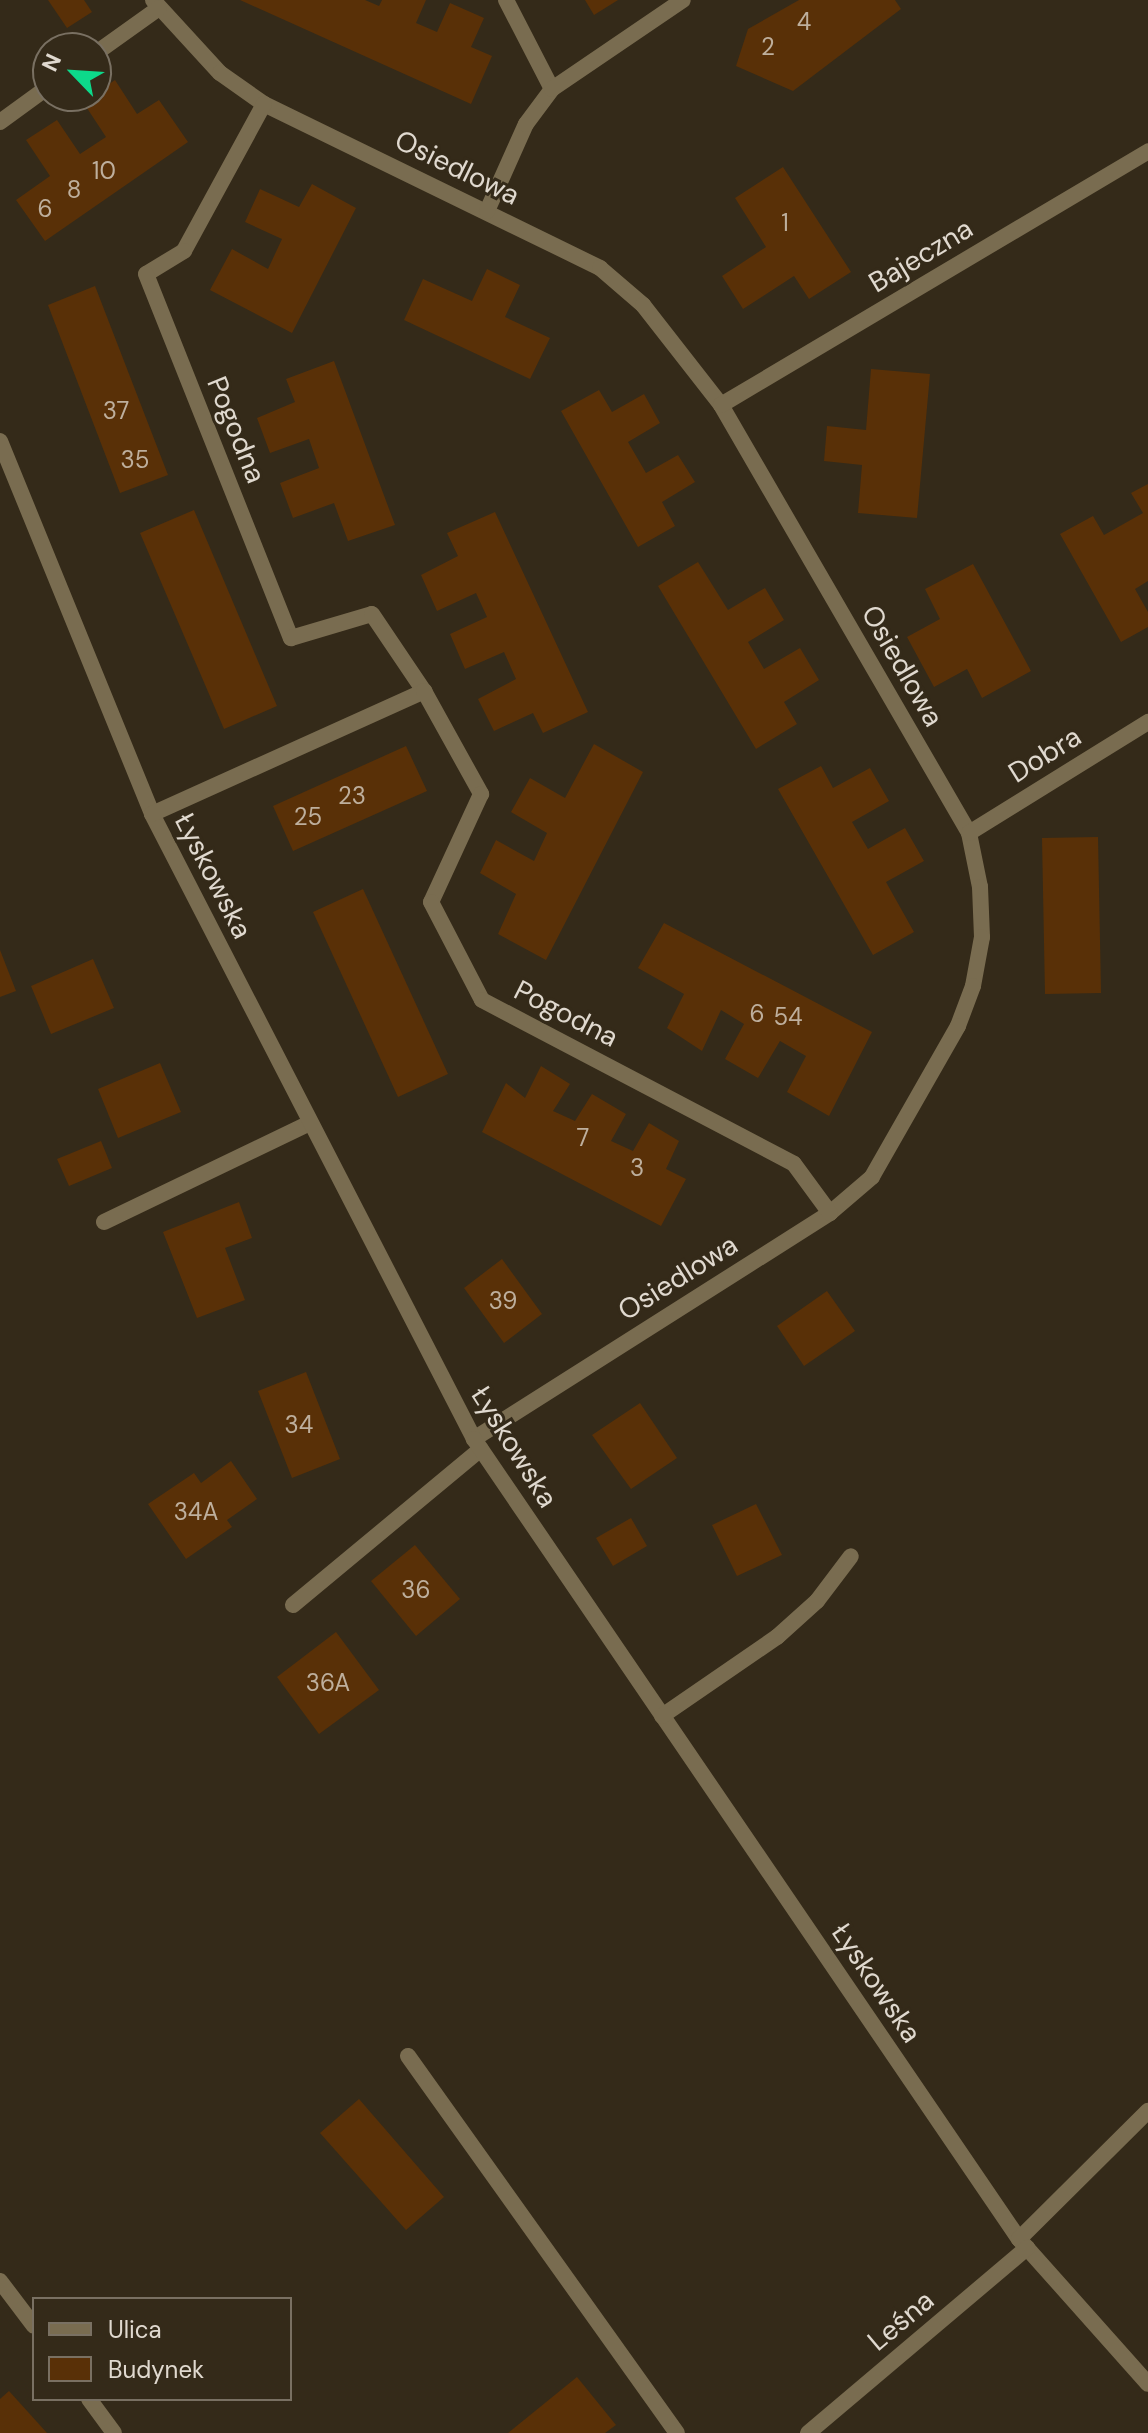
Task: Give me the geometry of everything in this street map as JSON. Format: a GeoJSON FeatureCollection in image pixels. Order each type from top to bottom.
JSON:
{"type":"FeatureCollection","features":[{"type":"Feature","properties":{"kind":"street"},"geometry":{"type":"LineString","coordinates":[[506,0],[552,89]]}},
{"type":"Feature","properties":{"kind":"street"},"geometry":{"type":"LineString","coordinates":[[487,211],[526,124],[552,89],[683,0]]}},
{"type":"Feature","properties":{"kind":"street"},"geometry":{"type":"LineString","coordinates":[[112,40],[156,4]]}},
{"type":"Feature","properties":{"kind":"street","name":"Osiedlowa"},"geometry":{"type":"LineString","coordinates":[[156,4],[220,73],[264,104],[600,268],[643,305],[721,405],[969,833],[980,887],[982,937],[973,986],[958,1026],[872,1177],[830,1213],[478,1444],[293,1605]]}},
{"type":"Feature","properties":{"kind":"street"},"geometry":{"type":"LineString","coordinates":[[0,122],[32,99]]}},
{"type":"Feature","properties":{"kind":"street","name":"Pogodna"},"geometry":{"type":"LineString","coordinates":[[264,104],[184,251],[146,274],[291,638],[372,614],[424,691],[481,794],[431,902],[482,1000],[794,1164],[830,1213]]}},
{"type":"Feature","properties":{"kind":"street","name":"Bajeczna"},"geometry":{"type":"LineString","coordinates":[[721,405],[1148,151]]}},
{"type":"Feature","properties":{"kind":"street","name":"Łyskowska"},"geometry":{"type":"LineString","coordinates":[[0,441],[152,814],[478,1444],[1023,2243],[1148,2384]]}},
{"type":"Feature","properties":{"kind":"street"},"geometry":{"type":"LineString","coordinates":[[152,814],[424,691]]}},
{"type":"Feature","properties":{"kind":"street","name":"Dobra"},"geometry":{"type":"LineString","coordinates":[[969,833],[1148,722]]}},
{"type":"Feature","properties":{"kind":"street"},"geometry":{"type":"LineString","coordinates":[[104,1222],[310,1123]]}},
{"type":"Feature","properties":{"kind":"street"},"geometry":{"type":"LineString","coordinates":[[662,1716],[777,1637],[817,1601],[851,1556]]}},
{"type":"Feature","properties":{"kind":"street"},"geometry":{"type":"LineString","coordinates":[[408,2056],[677,2433]]}},
{"type":"Feature","properties":{"kind":"street","name":"Leśna"},"geometry":{"type":"LineString","coordinates":[[808,2433],[1023,2243],[1148,2111]]}},
{"type":"Feature","properties":{"kind":"street"},"geometry":{"type":"LineString","coordinates":[[0,2281],[32,2323]]}},
{"type":"Feature","properties":{"kind":"street"},"geometry":{"type":"LineString","coordinates":[[90,2401],[114,2433]]}},
{"type":"Feature","properties":{"kind":"building"},"geometry":{"type":"Polygon","coordinates":[[[48,0],[84,0],[92,12],[67,28],[48,0]]]}},
{"type":"Feature","properties":{"kind":"building"},"geometry":{"type":"Polygon","coordinates":[[[240,0],[365,0],[379,6],[382,0],[426,0],[416,23],[437,32],[450,3],[484,18],[471,47],[492,56],[471,104],[240,0]]]}},
{"type":"Feature","properties":{"kind":"building"},"geometry":{"type":"Polygon","coordinates":[[[585,0],[618,0],[594,15],[585,0]]]}},
{"type":"Feature","properties":{"kind":"building"},"geometry":{"type":"Polygon","coordinates":[[[799,0],[895,0],[901,9],[793,91],[736,66],[748,29],[799,0]]]}},
{"type":"Feature","properties":{"kind":"building"},"geometry":{"type":"Polygon","coordinates":[[[115,80],[137,114],[159,100],[188,142],[45,241],[16,200],[50,176],[26,140],[57,120],[80,154],[106,137],[90,112],[112,112],[112,82],[115,80]]]}},
{"type":"Feature","properties":{"kind":"building"},"geometry":{"type":"Polygon","coordinates":[[[783,167],[851,272],[809,299],[794,276],[743,309],[722,276],[766,247],[735,198],[783,167]]]}},
{"type":"Feature","properties":{"kind":"building"},"geometry":{"type":"Polygon","coordinates":[[[312,184],[356,208],[292,333],[210,290],[232,249],[268,269],[282,239],[245,222],[260,189],[299,207],[312,184]]]}},
{"type":"Feature","properties":{"kind":"building"},"geometry":{"type":"Polygon","coordinates":[[[487,269],[520,285],[505,317],[550,338],[530,379],[404,320],[423,279],[472,301],[487,269]]]}},
{"type":"Feature","properties":{"kind":"building"},"geometry":{"type":"Polygon","coordinates":[[[95,286],[168,475],[120,493],[48,305],[95,286]]]}},
{"type":"Feature","properties":{"kind":"building"},"geometry":{"type":"Polygon","coordinates":[[[334,361],[395,525],[348,541],[334,503],[293,518],[280,483],[319,468],[309,439],[270,453],[257,418],[295,402],[286,379],[334,361]]]}},
{"type":"Feature","properties":{"kind":"building"},"geometry":{"type":"Polygon","coordinates":[[[871,369],[930,374],[917,518],[858,513],[862,465],[824,461],[827,426],[866,430],[871,369]]]}},
{"type":"Feature","properties":{"kind":"building"},"geometry":{"type":"Polygon","coordinates":[[[599,390],[612,412],[644,394],[660,423],[628,442],[646,473],[678,455],[695,482],[662,502],[675,526],[638,547],[561,411],[599,390]]]}},
{"type":"Feature","properties":{"kind":"building"},"geometry":{"type":"Polygon","coordinates":[[[1148,484],[1148,581],[1135,589],[1148,612],[1148,627],[1121,642],[1060,534],[1093,516],[1104,535],[1143,513],[1131,493],[1148,484]]]}},
{"type":"Feature","properties":{"kind":"building"},"geometry":{"type":"Polygon","coordinates":[[[194,510],[277,706],[224,729],[140,533],[194,510]]]}},
{"type":"Feature","properties":{"kind":"building"},"geometry":{"type":"Polygon","coordinates":[[[495,512],[588,712],[543,733],[533,713],[494,731],[478,699],[516,679],[504,652],[465,669],[450,634],[487,617],[476,593],[437,611],[421,575],[458,556],[447,533],[495,512]]]}},
{"type":"Feature","properties":{"kind":"building"},"geometry":{"type":"Polygon","coordinates":[[[698,562],[728,610],[765,588],[784,620],[748,642],[764,669],[800,648],[819,680],[784,702],[797,724],[756,749],[658,586],[698,562]]]}},
{"type":"Feature","properties":{"kind":"building"},"geometry":{"type":"Polygon","coordinates":[[[973,564],[1031,671],[982,698],[967,669],[934,687],[907,637],[940,619],[925,589],[973,564]]]}},
{"type":"Feature","properties":{"kind":"building"},"geometry":{"type":"Polygon","coordinates":[[[594,744],[643,772],[546,960],[498,934],[516,894],[480,873],[496,840],[534,861],[547,833],[511,812],[530,778],[565,798],[594,744]]]}},
{"type":"Feature","properties":{"kind":"building"},"geometry":{"type":"Polygon","coordinates":[[[406,746],[427,791],[293,851],[273,806],[406,746]]]}},
{"type":"Feature","properties":{"kind":"building"},"geometry":{"type":"Polygon","coordinates":[[[821,766],[833,788],[870,768],[889,801],[852,822],[868,849],[905,828],[924,861],[886,882],[914,932],[873,955],[778,789],[821,766]]]}},
{"type":"Feature","properties":{"kind":"building"},"geometry":{"type":"Polygon","coordinates":[[[1098,837],[1101,993],[1045,994],[1042,838],[1098,837]]]}},
{"type":"Feature","properties":{"kind":"building"},"geometry":{"type":"Polygon","coordinates":[[[363,889],[448,1074],[398,1097],[313,912],[363,889]]]}},
{"type":"Feature","properties":{"kind":"building"},"geometry":{"type":"Polygon","coordinates":[[[664,923],[872,1032],[829,1116],[787,1092],[806,1056],[780,1041],[758,1078],[725,1059],[744,1024],[721,1010],[702,1051],[667,1028],[684,994],[638,968],[664,923]]]}},
{"type":"Feature","properties":{"kind":"building"},"geometry":{"type":"Polygon","coordinates":[[[0,950],[16,991],[0,997],[0,950]]]}},
{"type":"Feature","properties":{"kind":"building"},"geometry":{"type":"Polygon","coordinates":[[[93,959],[114,1008],[51,1034],[31,986],[93,959]]]}},
{"type":"Feature","properties":{"kind":"building"},"geometry":{"type":"Polygon","coordinates":[[[160,1063],[181,1112],[118,1138],[98,1089],[160,1063]]]}},
{"type":"Feature","properties":{"kind":"building"},"geometry":{"type":"Polygon","coordinates":[[[541,1066],[570,1084],[553,1111],[575,1121],[592,1094],[626,1114],[611,1141],[633,1151],[649,1123],[679,1141],[666,1169],[686,1179],[661,1226],[482,1132],[506,1083],[525,1098],[541,1066]]]}},
{"type":"Feature","properties":{"kind":"building"},"geometry":{"type":"Polygon","coordinates":[[[101,1141],[112,1168],[69,1186],[57,1159],[101,1141]]]}},
{"type":"Feature","properties":{"kind":"building"},"geometry":{"type":"Polygon","coordinates":[[[239,1202],[252,1238],[225,1248],[245,1300],[197,1318],[163,1232],[239,1202]]]}},
{"type":"Feature","properties":{"kind":"building"},"geometry":{"type":"Polygon","coordinates":[[[502,1259],[542,1314],[504,1343],[464,1288],[502,1259]]]}},
{"type":"Feature","properties":{"kind":"building"},"geometry":{"type":"Polygon","coordinates":[[[827,1291],[855,1331],[804,1366],[777,1326],[827,1291]]]}},
{"type":"Feature","properties":{"kind":"building"},"geometry":{"type":"Polygon","coordinates":[[[306,1372],[340,1459],[292,1478],[258,1391],[306,1372]]]}},
{"type":"Feature","properties":{"kind":"building"},"geometry":{"type":"Polygon","coordinates":[[[640,1403],[677,1458],[631,1489],[592,1435],[640,1403]]]}},
{"type":"Feature","properties":{"kind":"building"},"geometry":{"type":"Polygon","coordinates":[[[231,1461],[257,1499],[227,1520],[232,1527],[186,1559],[148,1504],[194,1473],[201,1483],[231,1461]]]}},
{"type":"Feature","properties":{"kind":"building"},"geometry":{"type":"Polygon","coordinates":[[[756,1504],[782,1555],[737,1576],[712,1525],[756,1504]]]}},
{"type":"Feature","properties":{"kind":"building"},"geometry":{"type":"Polygon","coordinates":[[[631,1518],[647,1546],[613,1566],[596,1538],[631,1518]]]}},
{"type":"Feature","properties":{"kind":"building"},"geometry":{"type":"Polygon","coordinates":[[[415,1545],[460,1599],[416,1636],[371,1581],[415,1545]]]}},
{"type":"Feature","properties":{"kind":"building"},"geometry":{"type":"Polygon","coordinates":[[[336,1632],[379,1690],[319,1734],[277,1677],[336,1632]]]}},
{"type":"Feature","properties":{"kind":"building"},"geometry":{"type":"Polygon","coordinates":[[[359,2099],[444,2197],[406,2230],[320,2133],[359,2099]]]}},
{"type":"Feature","properties":{"kind":"building"},"geometry":{"type":"Polygon","coordinates":[[[577,2377],[616,2425],[605,2433],[508,2433],[577,2377]]]}},
{"type":"Feature","properties":{"kind":"building"},"geometry":{"type":"Polygon","coordinates":[[[9,2391],[47,2433],[0,2433],[0,2399],[9,2391]]]}}]}
